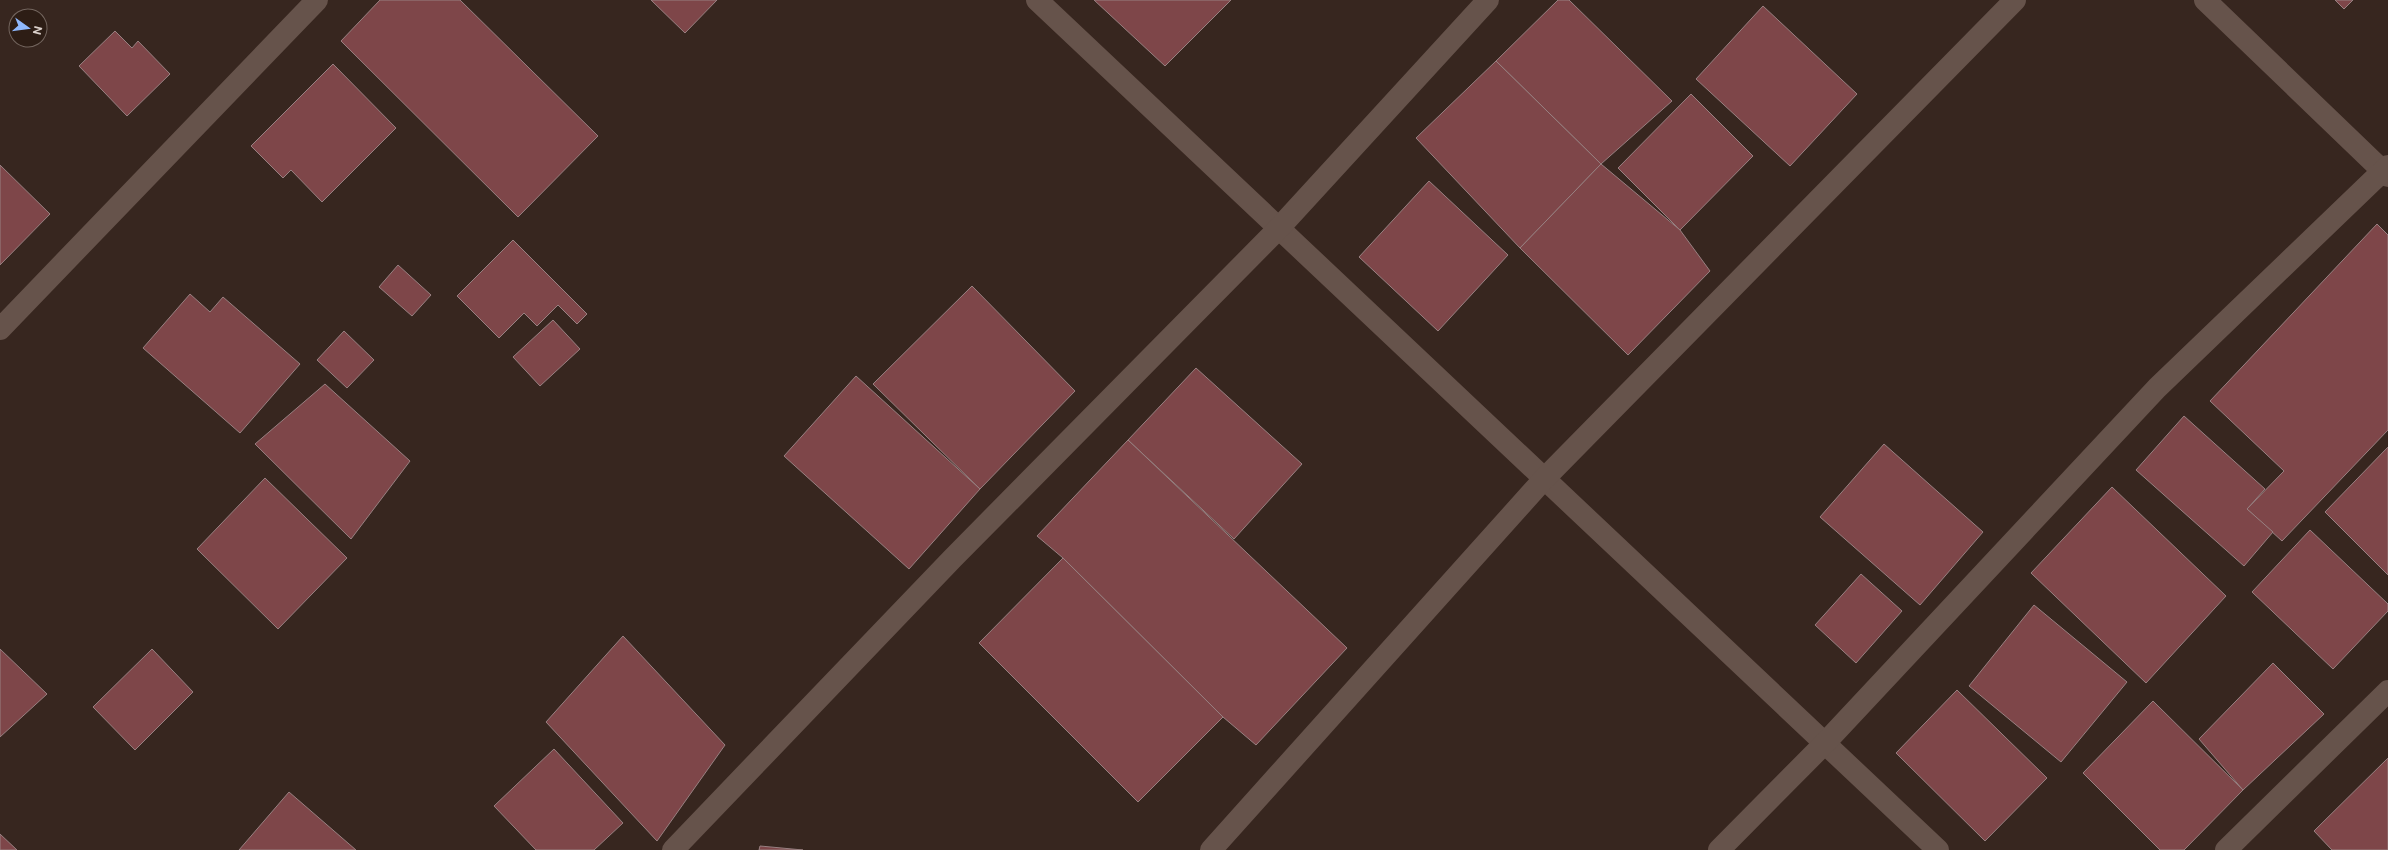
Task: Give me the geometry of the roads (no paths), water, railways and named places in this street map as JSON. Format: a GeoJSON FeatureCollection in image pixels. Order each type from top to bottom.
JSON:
{"type":"FeatureCollection","features":[{"type":"Feature","properties":{"kind":"street"},"geometry":{"type":"LineString","coordinates":[[0,329],[317,0]]}},
{"type":"Feature","properties":{"kind":"street"},"geometry":{"type":"LineString","coordinates":[[1037,0],[1938,850]]}},
{"type":"Feature","properties":{"kind":"street"},"geometry":{"type":"LineString","coordinates":[[673,850],[953,558],[1279,228],[1488,0]]}},
{"type":"Feature","properties":{"kind":"street"},"geometry":{"type":"LineString","coordinates":[[1211,850],[1544,479],[2015,0]]}},
{"type":"Feature","properties":{"kind":"street"},"geometry":{"type":"LineString","coordinates":[[1719,850],[1824,743],[2157,388],[2386,171],[2205,0]]}},
{"type":"Feature","properties":{"kind":"street"},"geometry":{"type":"LineString","coordinates":[[2226,850],[2388,691]]}}]}
